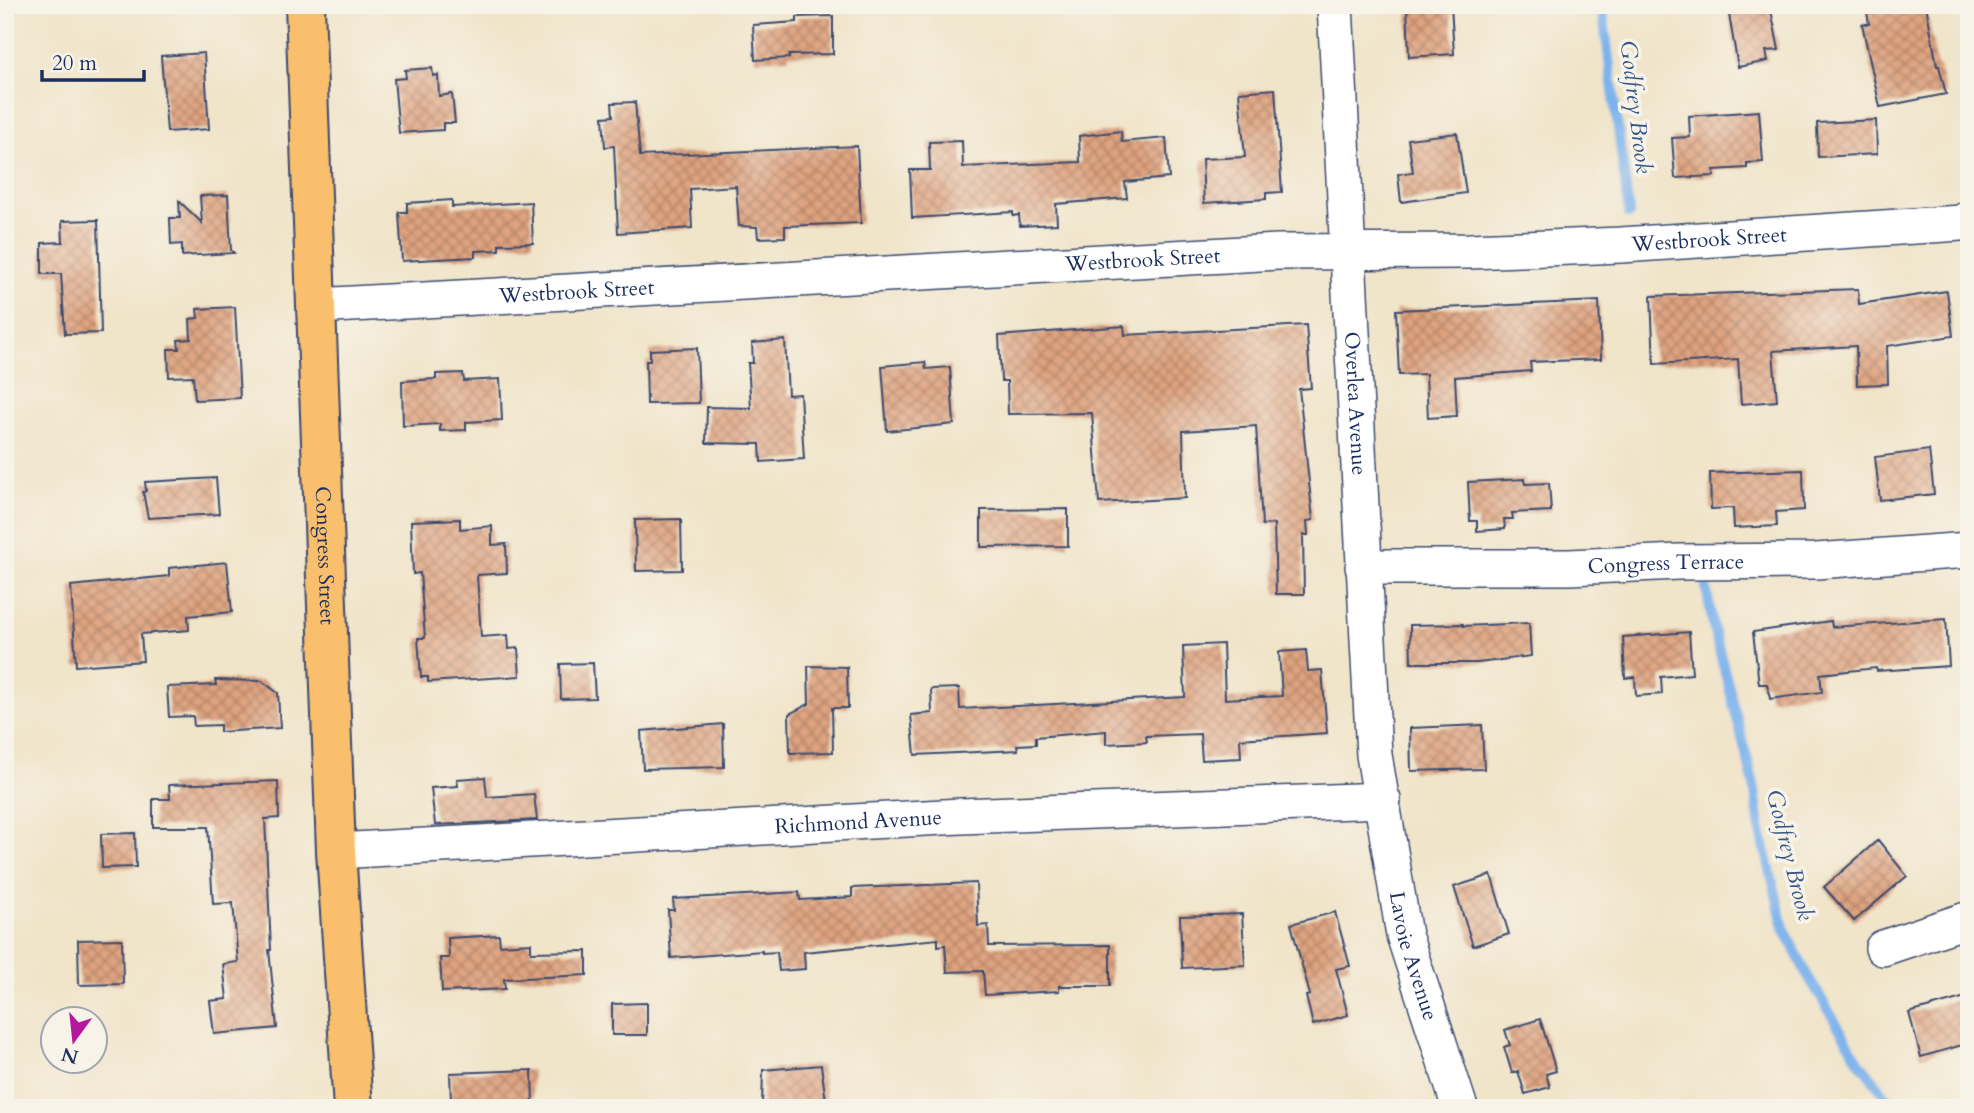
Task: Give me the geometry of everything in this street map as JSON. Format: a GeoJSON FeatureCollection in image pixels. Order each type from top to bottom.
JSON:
{"type":"FeatureCollection","features":[{"type":"Feature","properties":{"kind":"main road","name":"Congress Street"},"geometry":{"type":"LineString","coordinates":[[305,5],[336,851],[353,1108]]}},
{"type":"Feature","properties":{"kind":"street","name":"Overlea Avenue"},"geometry":{"type":"LineString","coordinates":[[1335,5],[1374,755],[1383,800]]}},
{"type":"Feature","properties":{"kind":"street","name":"Westbrook Street"},"geometry":{"type":"LineString","coordinates":[[316,306],[1278,252],[1621,245],[1961,223],[1969,218]]}},
{"type":"Feature","properties":{"kind":"street","name":"Congress Terrace"},"geometry":{"type":"LineString","coordinates":[[1363,567],[1569,567],[1679,562],[1816,561],[1969,550]]}},
{"type":"Feature","properties":{"kind":"street","name":"Richmond Avenue"},"geometry":{"type":"LineString","coordinates":[[336,851],[961,816],[1383,800]]}},
{"type":"Feature","properties":{"kind":"street","name":"Lavoie Avenue"},"geometry":{"type":"LineString","coordinates":[[1383,800],[1404,935],[1460,1108]]}},
{"type":"Feature","properties":{"kind":"street"},"geometry":{"type":"LineString","coordinates":[[1883,948],[1969,919]]}},
{"type":"Feature","properties":{"kind":"building"},"geometry":{"type":"Polygon","coordinates":[[[1407,5],[1451,5],[1454,54],[1409,57],[1407,5]]]}},
{"type":"Feature","properties":{"kind":"building"},"geometry":{"type":"Polygon","coordinates":[[[1770,5],[1779,50],[1766,51],[1768,61],[1738,67],[1728,9],[1770,5]]]}},
{"type":"Feature","properties":{"kind":"building"},"geometry":{"type":"Polygon","coordinates":[[[1866,5],[1926,5],[1937,66],[1946,94],[1880,107],[1862,24],[1869,24],[1866,5]]]}},
{"type":"Feature","properties":{"kind":"building"},"geometry":{"type":"Polygon","coordinates":[[[833,16],[833,54],[789,55],[789,58],[755,60],[753,25],[797,22],[797,17],[833,16]]]}},
{"type":"Feature","properties":{"kind":"building"},"geometry":{"type":"Polygon","coordinates":[[[204,53],[209,129],[167,132],[161,56],[204,53]]]}},
{"type":"Feature","properties":{"kind":"building"},"geometry":{"type":"Polygon","coordinates":[[[432,68],[433,76],[438,75],[439,96],[452,94],[455,123],[443,123],[443,130],[399,133],[394,79],[406,78],[405,70],[432,68]]]}},
{"type":"Feature","properties":{"kind":"building"},"geometry":{"type":"Polygon","coordinates":[[[1275,89],[1282,192],[1266,193],[1266,199],[1204,203],[1202,159],[1245,157],[1239,92],[1275,89]]]}},
{"type":"Feature","properties":{"kind":"building"},"geometry":{"type":"Polygon","coordinates":[[[635,102],[640,156],[857,146],[861,223],[785,226],[785,237],[758,238],[757,227],[739,226],[736,186],[690,189],[692,228],[618,233],[614,146],[605,147],[603,117],[613,116],[612,103],[635,102]]]}},
{"type":"Feature","properties":{"kind":"building"},"geometry":{"type":"Polygon","coordinates":[[[1759,111],[1763,162],[1747,163],[1747,168],[1714,170],[1714,176],[1675,178],[1672,138],[1690,137],[1689,116],[1759,111]]]}},
{"type":"Feature","properties":{"kind":"building"},"geometry":{"type":"Polygon","coordinates":[[[1876,120],[1877,154],[1818,157],[1817,123],[1876,120]]]}},
{"type":"Feature","properties":{"kind":"building"},"geometry":{"type":"Polygon","coordinates":[[[1121,131],[1122,142],[1166,138],[1169,178],[1125,182],[1127,198],[1056,204],[1057,224],[1020,226],[1019,215],[1013,216],[1013,212],[912,218],[910,170],[930,170],[929,142],[962,141],[963,167],[1080,162],[1079,136],[1121,131]]]}},
{"type":"Feature","properties":{"kind":"building"},"geometry":{"type":"Polygon","coordinates":[[[1457,133],[1466,193],[1401,202],[1398,174],[1413,172],[1408,139],[1457,133]]]}},
{"type":"Feature","properties":{"kind":"building"},"geometry":{"type":"Polygon","coordinates":[[[228,195],[231,250],[234,253],[182,256],[182,244],[171,245],[170,218],[180,218],[179,201],[202,223],[200,196],[228,195]]]}},
{"type":"Feature","properties":{"kind":"building"},"geometry":{"type":"Polygon","coordinates":[[[452,200],[452,207],[531,202],[533,243],[499,244],[499,250],[475,251],[475,257],[402,261],[399,212],[407,212],[407,203],[452,200]]]}},
{"type":"Feature","properties":{"kind":"building"},"geometry":{"type":"Polygon","coordinates":[[[98,220],[101,333],[65,334],[61,274],[42,274],[42,243],[63,242],[62,221],[98,220]]]}},
{"type":"Feature","properties":{"kind":"building"},"geometry":{"type":"Polygon","coordinates":[[[1858,289],[1859,304],[1947,291],[1953,336],[1887,346],[1888,384],[1857,385],[1856,346],[1773,351],[1777,401],[1741,404],[1738,359],[1654,364],[1651,296],[1858,289]]]}},
{"type":"Feature","properties":{"kind":"building"},"geometry":{"type":"Polygon","coordinates":[[[1599,301],[1601,359],[1530,362],[1531,371],[1455,377],[1457,416],[1428,418],[1426,374],[1399,375],[1396,310],[1599,301]]]}},
{"type":"Feature","properties":{"kind":"building"},"geometry":{"type":"Polygon","coordinates":[[[235,307],[240,398],[195,400],[193,376],[169,377],[168,349],[179,349],[178,340],[191,339],[190,319],[198,318],[197,309],[235,307]]]}},
{"type":"Feature","properties":{"kind":"building"},"geometry":{"type":"Polygon","coordinates":[[[1306,325],[1311,388],[1299,389],[1313,520],[1307,521],[1308,535],[1303,535],[1304,594],[1276,594],[1274,524],[1262,525],[1256,426],[1183,431],[1185,498],[1099,503],[1092,413],[1008,414],[1007,381],[1001,381],[999,336],[1124,326],[1125,335],[1306,325]]]}},
{"type":"Feature","properties":{"kind":"building"},"geometry":{"type":"Polygon","coordinates":[[[785,340],[788,395],[800,394],[804,459],[761,462],[760,444],[706,443],[707,407],[751,408],[748,363],[753,363],[752,343],[785,340]]]}},
{"type":"Feature","properties":{"kind":"building"},"geometry":{"type":"Polygon","coordinates":[[[697,348],[699,403],[647,404],[646,361],[650,361],[650,350],[697,348]]]}},
{"type":"Feature","properties":{"kind":"building"},"geometry":{"type":"Polygon","coordinates":[[[925,362],[926,369],[950,367],[954,424],[887,431],[882,366],[925,362]]]}},
{"type":"Feature","properties":{"kind":"building"},"geometry":{"type":"Polygon","coordinates":[[[463,373],[464,381],[500,379],[502,420],[466,422],[466,430],[440,431],[440,424],[403,426],[402,381],[436,379],[436,374],[463,373]]]}},
{"type":"Feature","properties":{"kind":"building"},"geometry":{"type":"Polygon","coordinates":[[[1929,450],[1934,494],[1880,500],[1875,457],[1929,450]]]}},
{"type":"Feature","properties":{"kind":"building"},"geometry":{"type":"Polygon","coordinates":[[[1803,470],[1804,510],[1776,512],[1777,526],[1734,528],[1733,508],[1711,509],[1710,473],[1803,470]]]}},
{"type":"Feature","properties":{"kind":"building"},"geometry":{"type":"Polygon","coordinates":[[[216,478],[219,514],[148,518],[143,492],[146,491],[145,482],[216,478]]]}},
{"type":"Feature","properties":{"kind":"building"},"geometry":{"type":"Polygon","coordinates":[[[1525,479],[1525,484],[1549,483],[1551,511],[1512,513],[1513,519],[1504,519],[1505,529],[1477,531],[1477,521],[1470,521],[1468,482],[1525,479]]]}},
{"type":"Feature","properties":{"kind":"building"},"geometry":{"type":"Polygon","coordinates":[[[1068,509],[1068,546],[981,547],[981,510],[1068,509]]]}},
{"type":"Feature","properties":{"kind":"building"},"geometry":{"type":"Polygon","coordinates":[[[460,519],[460,529],[492,526],[492,545],[506,544],[507,573],[477,575],[481,637],[508,635],[509,649],[518,648],[520,676],[428,682],[428,677],[421,677],[418,638],[425,638],[420,573],[413,574],[411,521],[460,519]]]}},
{"type":"Feature","properties":{"kind":"building"},"geometry":{"type":"Polygon","coordinates":[[[681,519],[682,570],[636,571],[635,520],[681,519]]]}},
{"type":"Feature","properties":{"kind":"building"},"geometry":{"type":"Polygon","coordinates":[[[227,562],[232,612],[188,616],[189,630],[141,634],[143,661],[76,666],[71,586],[169,576],[169,568],[227,562]]]}},
{"type":"Feature","properties":{"kind":"building"},"geometry":{"type":"Polygon","coordinates":[[[1946,619],[1949,666],[1877,671],[1876,668],[1820,674],[1822,692],[1770,699],[1767,684],[1759,684],[1753,632],[1831,621],[1832,627],[1946,619]]]}},
{"type":"Feature","properties":{"kind":"building"},"geometry":{"type":"Polygon","coordinates":[[[1529,623],[1531,656],[1478,663],[1411,663],[1410,625],[1529,623]]]}},
{"type":"Feature","properties":{"kind":"building"},"geometry":{"type":"Polygon","coordinates":[[[1689,632],[1692,674],[1661,677],[1662,694],[1636,696],[1635,677],[1625,678],[1623,637],[1689,632]]]}},
{"type":"Feature","properties":{"kind":"building"},"geometry":{"type":"Polygon","coordinates":[[[1223,644],[1225,699],[1282,696],[1279,652],[1306,650],[1308,671],[1322,670],[1327,733],[1240,739],[1241,758],[1202,760],[1200,734],[1146,736],[1147,742],[1106,744],[1106,731],[1036,737],[1036,744],[1017,745],[1018,750],[915,755],[911,715],[932,713],[931,689],[959,688],[960,709],[1185,697],[1183,646],[1223,644]]]}},
{"type":"Feature","properties":{"kind":"building"},"geometry":{"type":"Polygon","coordinates":[[[593,663],[595,698],[561,699],[560,664],[593,663]]]}},
{"type":"Feature","properties":{"kind":"building"},"geometry":{"type":"Polygon","coordinates":[[[808,666],[847,667],[848,708],[832,708],[833,752],[790,753],[789,714],[809,704],[808,666]]]}},
{"type":"Feature","properties":{"kind":"building"},"geometry":{"type":"Polygon","coordinates":[[[215,680],[262,681],[278,693],[280,728],[220,732],[220,725],[194,726],[193,716],[169,717],[167,687],[216,685],[215,680]]]}},
{"type":"Feature","properties":{"kind":"building"},"geometry":{"type":"Polygon","coordinates":[[[723,724],[724,767],[643,769],[641,731],[723,724]]]}},
{"type":"Feature","properties":{"kind":"building"},"geometry":{"type":"Polygon","coordinates":[[[1482,725],[1484,769],[1411,771],[1410,728],[1482,725]]]}},
{"type":"Feature","properties":{"kind":"building"},"geometry":{"type":"Polygon","coordinates":[[[485,777],[487,797],[534,794],[537,820],[435,825],[431,788],[458,786],[457,779],[485,777]]]}},
{"type":"Feature","properties":{"kind":"building"},"geometry":{"type":"Polygon","coordinates":[[[278,781],[279,818],[265,819],[269,950],[277,1028],[214,1034],[210,1001],[227,999],[223,964],[238,962],[233,903],[213,904],[208,827],[153,827],[153,799],[170,799],[169,785],[278,781]]]}},
{"type":"Feature","properties":{"kind":"building"},"geometry":{"type":"Polygon","coordinates":[[[135,833],[136,867],[102,868],[101,834],[135,833]]]}},
{"type":"Feature","properties":{"kind":"building"},"geometry":{"type":"Polygon","coordinates":[[[1878,840],[1907,876],[1854,921],[1824,887],[1878,840]]]}},
{"type":"Feature","properties":{"kind":"building"},"geometry":{"type":"Polygon","coordinates":[[[1491,875],[1509,934],[1473,946],[1454,887],[1491,875]]]}},
{"type":"Feature","properties":{"kind":"building"},"geometry":{"type":"Polygon","coordinates":[[[976,883],[978,926],[988,925],[989,946],[1110,945],[1110,986],[1059,986],[1059,991],[985,995],[983,971],[947,972],[945,945],[938,946],[938,939],[804,952],[805,969],[779,971],[777,952],[671,958],[668,910],[674,910],[673,899],[799,892],[800,900],[852,897],[852,888],[976,883]]]}},
{"type":"Feature","properties":{"kind":"building"},"geometry":{"type":"Polygon","coordinates":[[[1335,912],[1350,966],[1336,969],[1348,1015],[1313,1025],[1306,996],[1310,995],[1291,924],[1335,912]]]}},
{"type":"Feature","properties":{"kind":"building"},"geometry":{"type":"Polygon","coordinates":[[[1242,914],[1245,965],[1182,968],[1180,916],[1242,914]]]}},
{"type":"Feature","properties":{"kind":"building"},"geometry":{"type":"Polygon","coordinates":[[[499,935],[500,945],[531,943],[531,952],[587,951],[587,975],[504,979],[505,989],[442,992],[440,958],[449,958],[448,938],[499,935]]]}},
{"type":"Feature","properties":{"kind":"building"},"geometry":{"type":"Polygon","coordinates":[[[122,939],[123,984],[79,985],[78,940],[122,939]]]}},
{"type":"Feature","properties":{"kind":"building"},"geometry":{"type":"Polygon","coordinates":[[[1969,996],[1969,1043],[1921,1057],[1909,1013],[1969,996]]]}},
{"type":"Feature","properties":{"kind":"building"},"geometry":{"type":"Polygon","coordinates":[[[647,1003],[647,1035],[612,1035],[612,1004],[647,1003]]]}},
{"type":"Feature","properties":{"kind":"building"},"geometry":{"type":"Polygon","coordinates":[[[1540,1019],[1556,1071],[1546,1074],[1550,1087],[1525,1094],[1518,1071],[1512,1073],[1504,1047],[1510,1045],[1505,1030],[1540,1019]]]}},
{"type":"Feature","properties":{"kind":"building"},"geometry":{"type":"Polygon","coordinates":[[[821,1065],[827,1108],[762,1107],[763,1070],[821,1065]]]}},
{"type":"Feature","properties":{"kind":"building"},"geometry":{"type":"Polygon","coordinates":[[[532,1070],[533,1108],[458,1108],[458,1102],[451,1102],[450,1073],[532,1070]]]}},
{"type":"Feature","properties":{"kind":"waterway","name":"Godfrey Brook"},"geometry":{"type":"LineString","coordinates":[[1602,5],[1629,214]]}},
{"type":"Feature","properties":{"kind":"waterway","name":"Godfrey Brook"},"geometry":{"type":"LineString","coordinates":[[1706,586],[1713,626],[1754,784],[1760,828],[1784,928],[1806,973],[1859,1061],[1895,1108]]}}]}
